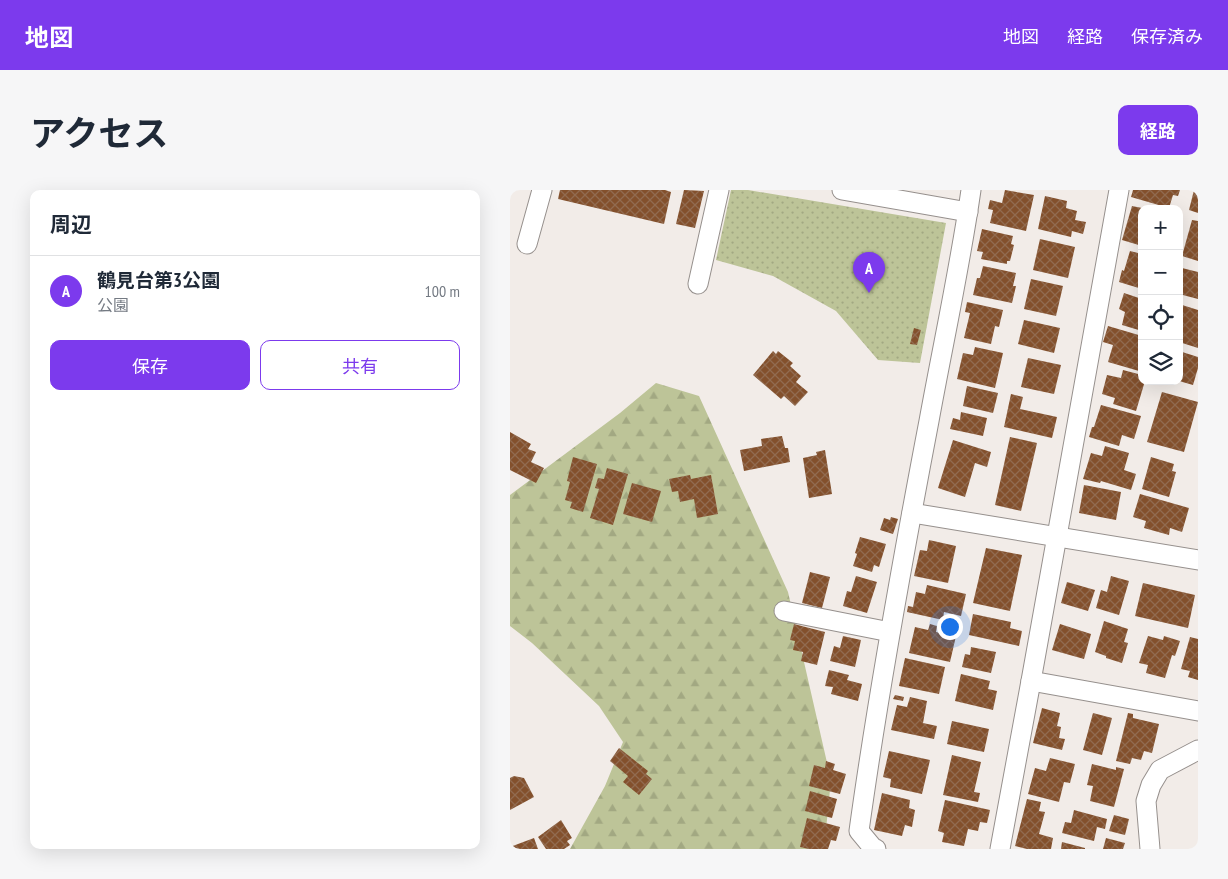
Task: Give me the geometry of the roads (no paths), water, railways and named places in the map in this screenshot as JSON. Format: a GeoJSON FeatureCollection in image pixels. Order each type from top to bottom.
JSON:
{"type":"FeatureCollection","features":[{"type":"Feature","properties":{"kind":"street"},"geometry":{"type":"LineString","coordinates":[[527,244],[542,190]]}},
{"type":"Feature","properties":{"kind":"street"},"geometry":{"type":"LineString","coordinates":[[698,284],[719,190]]}},
{"type":"Feature","properties":{"kind":"street"},"geometry":{"type":"LineString","coordinates":[[842,190],[968,212]]}},
{"type":"Feature","properties":{"kind":"street"},"geometry":{"type":"LineString","coordinates":[[876,849],[859,831],[890,632],[971,190]]}},
{"type":"Feature","properties":{"kind":"street"},"geometry":{"type":"LineString","coordinates":[[1000,849],[1119,190]]}},
{"type":"Feature","properties":{"kind":"street"},"geometry":{"type":"LineString","coordinates":[[912,513],[1057,537],[1197,556]]}},
{"type":"Feature","properties":{"kind":"street"},"geometry":{"type":"LineString","coordinates":[[784,611],[890,632]]}},
{"type":"Feature","properties":{"kind":"street"},"geometry":{"type":"LineString","coordinates":[[1031,681],[1198,711]]}},
{"type":"Feature","properties":{"kind":"street"},"geometry":{"type":"LineString","coordinates":[[1150,849],[1146,801],[1151,785],[1160,770],[1198,750]]}},
{"type":"Feature","properties":{"kind":"place","name":"鶴見台第3公園"},"geometry":{"type":"Point","coordinates":[869,293]}}]}
